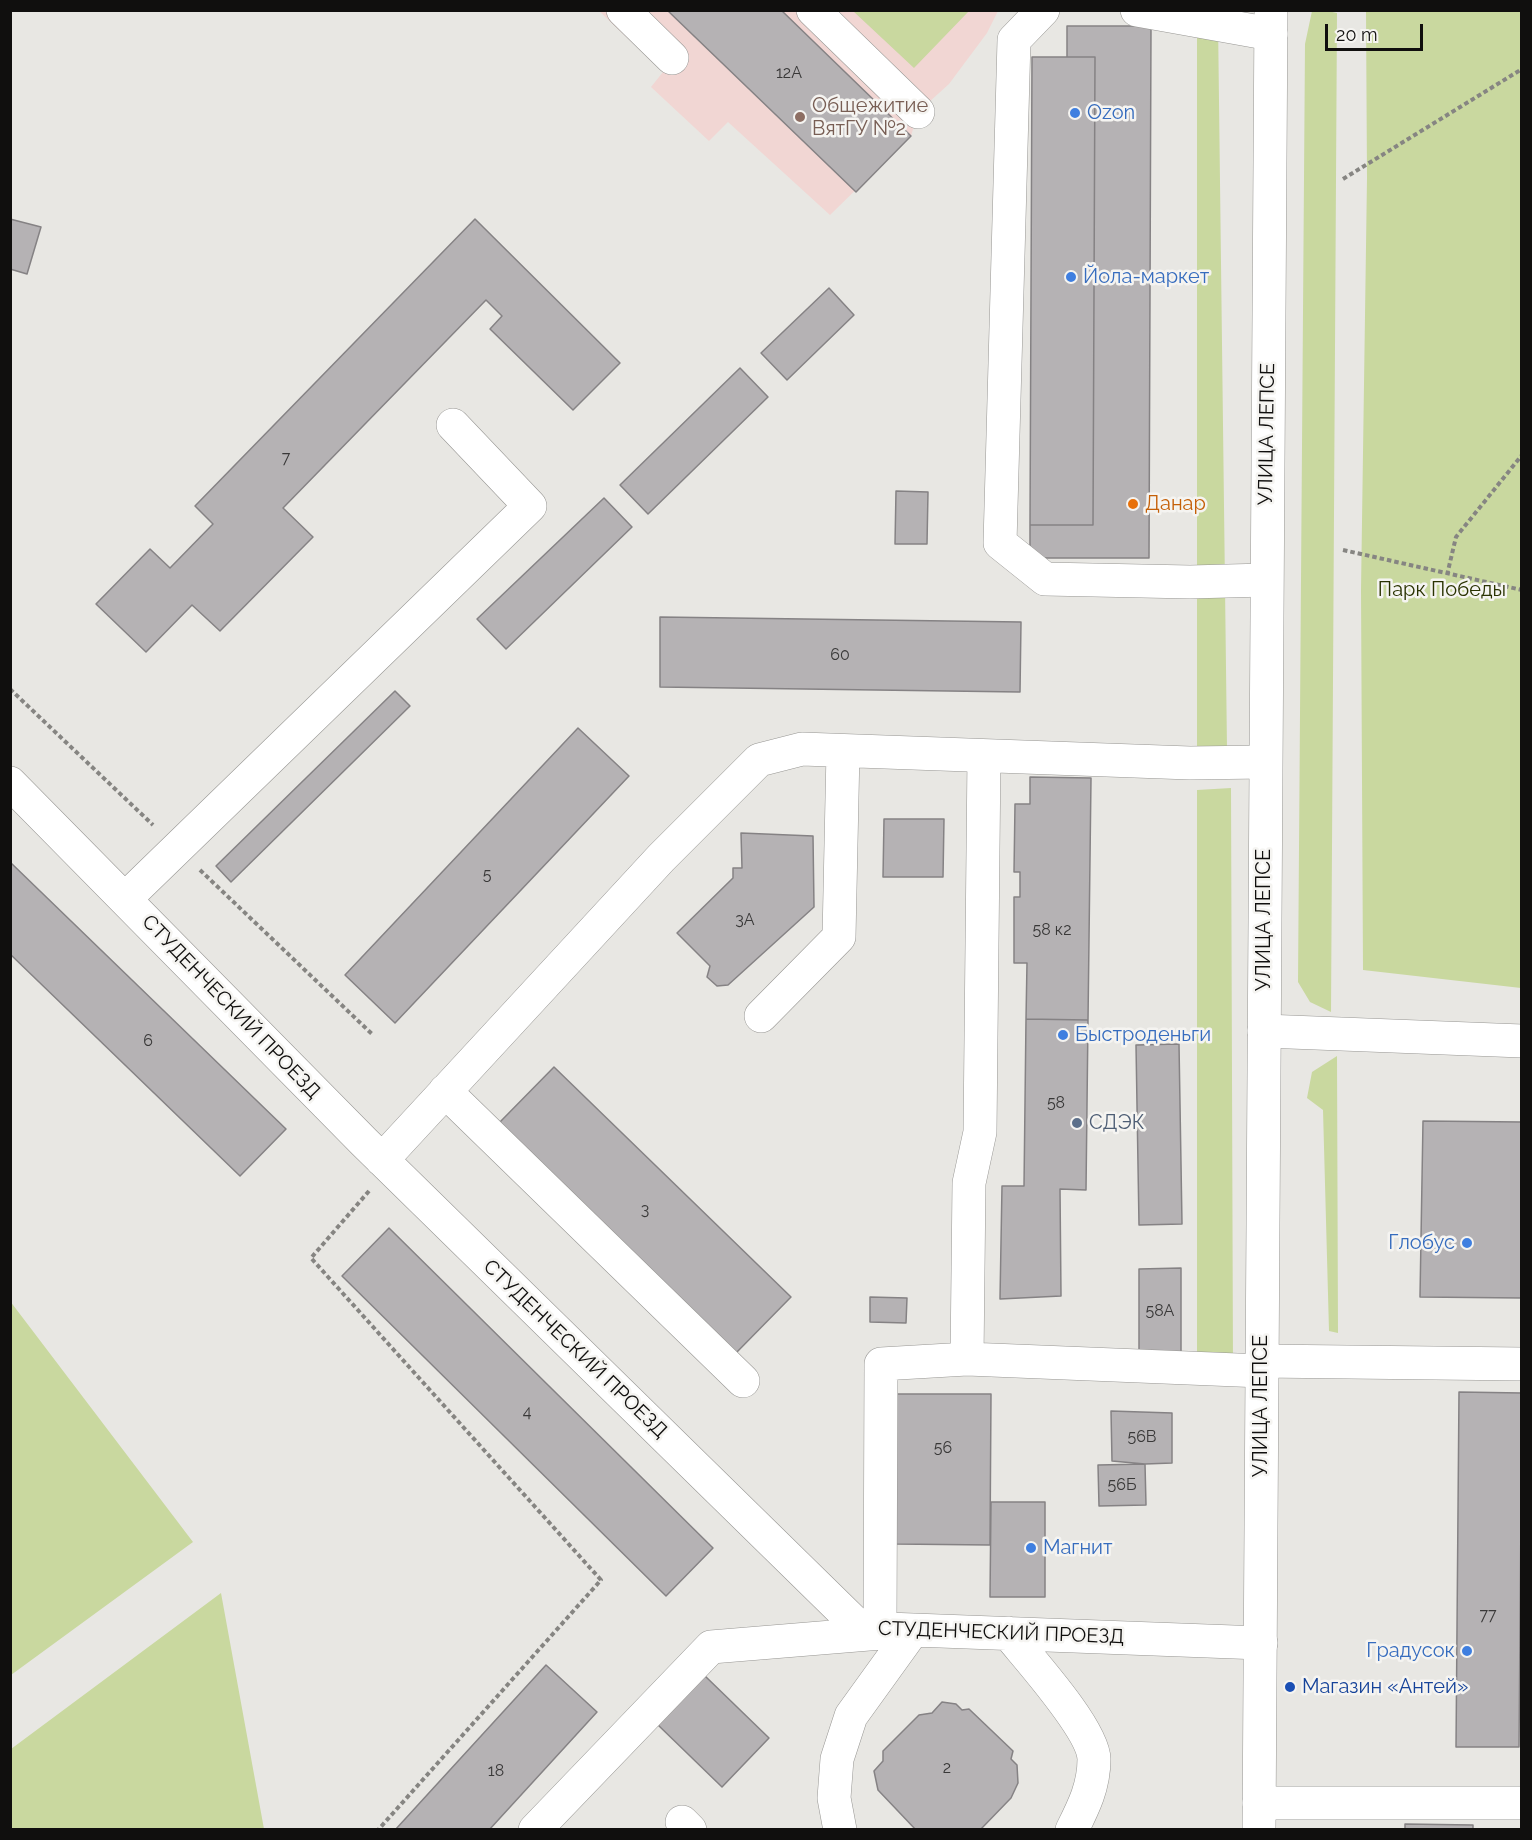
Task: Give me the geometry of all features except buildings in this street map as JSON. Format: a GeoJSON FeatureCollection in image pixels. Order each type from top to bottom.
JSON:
{"type":"FeatureCollection","features":[{"type":"Feature","properties":{"kind":"street"},"geometry":{"type":"LineString","coordinates":[[623,10],[672,58]]}},
{"type":"Feature","properties":{"kind":"street"},"geometry":{"type":"LineString","coordinates":[[813,10],[918,112]]}},
{"type":"Feature","properties":{"kind":"street"},"geometry":{"type":"LineString","coordinates":[[1043,10],[1014,40],[1000,543],[1045,579],[1190,582],[1266,579]]}},
{"type":"Feature","properties":{"kind":"street"},"geometry":{"type":"LineString","coordinates":[[1137,10],[1271,22]]}},
{"type":"Feature","properties":{"kind":"street","name":"УЛИЦА ЛЕПСЕ"},"geometry":{"type":"LineString","coordinates":[[1259,1816],[1264,762],[1271,22]]}},
{"type":"Feature","properties":{"kind":"street"},"geometry":{"type":"LineString","coordinates":[[125,899],[530,506],[453,424]]}},
{"type":"Feature","properties":{"kind":"street"},"geometry":{"type":"LineString","coordinates":[[378,1173],[445,1091],[661,858],[759,760],[802,749],[1190,763],[1264,762]]}},
{"type":"Feature","properties":{"kind":"street"},"geometry":{"type":"LineString","coordinates":[[760,1016],[839,937],[843,750]]}},
{"type":"Feature","properties":{"kind":"street"},"geometry":{"type":"LineString","coordinates":[[967,1359],[969,1183],[980,1132],[984,756]]}},
{"type":"Feature","properties":{"kind":"street","name":"СТУДЕНЧЕСКИЙ ПРОЕЗД"},"geometry":{"type":"LineString","coordinates":[[10,783],[125,899],[378,1173],[783,1570],[860,1628],[1261,1643]]}},
{"type":"Feature","properties":{"kind":"street"},"geometry":{"type":"LineString","coordinates":[[1264,1031],[1521,1041]]}},
{"type":"Feature","properties":{"kind":"street"},"geometry":{"type":"LineString","coordinates":[[445,1091],[743,1381]]}},
{"type":"Feature","properties":{"kind":"street"},"geometry":{"type":"LineString","coordinates":[[880,1629],[881,1365],[967,1359],[1262,1366],[1521,1364]]}},
{"type":"Feature","properties":{"kind":"street"},"geometry":{"type":"LineString","coordinates":[[535,1830],[711,1647],[913,1630]]}},
{"type":"Feature","properties":{"kind":"street"},"geometry":{"type":"LineString","coordinates":[[840,1830],[834,1798],[837,1758],[851,1716],[913,1630]]}},
{"type":"Feature","properties":{"kind":"street"},"geometry":{"type":"LineString","coordinates":[[1008,1633],[1074,1715],[1094,1757],[1090,1794],[1072,1830]]}},
{"type":"Feature","properties":{"kind":"street"},"geometry":{"type":"LineString","coordinates":[[1259,1816],[1521,1803]]}},
{"type":"Feature","properties":{"kind":"path"},"geometry":{"type":"LineString","coordinates":[[1343,179],[1521,69]]}},
{"type":"Feature","properties":{"kind":"path"},"geometry":{"type":"LineString","coordinates":[[1448,575],[1456,537],[1521,455]]}},
{"type":"Feature","properties":{"kind":"path"},"geometry":{"type":"LineString","coordinates":[[1343,550],[1521,590]]}},
{"type":"Feature","properties":{"kind":"path"},"geometry":{"type":"LineString","coordinates":[[378,1173],[311,1258],[601,1580],[378,1830]]}},
{"type":"Feature","properties":{"kind":"shaded area","name":"Общежитие ВятГУ №2"},"geometry":{"type":"Polygon","coordinates":[[[599,11],[998,11],[987,33],[949,84],[918,112],[911,136],[830,215],[728,122],[709,141],[651,87],[663,72],[599,11]]]}},
{"type":"Feature","properties":{"kind":"green space"},"geometry":{"type":"Polygon","coordinates":[[[1323,10],[1337,13],[1331,1012],[1310,1002],[1298,982],[1305,44],[1312,11],[1323,10]]]}},
{"type":"Feature","properties":{"kind":"green space"},"geometry":{"type":"Polygon","coordinates":[[[853,11],[969,11],[914,68],[853,11]]]}},
{"type":"Feature","properties":{"kind":"green space"},"geometry":{"type":"Polygon","coordinates":[[[1197,11],[1218,20],[1227,749],[1197,747],[1197,11]]]}},
{"type":"Feature","properties":{"kind":"green space","name":"Парк Победы"},"geometry":{"type":"Polygon","coordinates":[[[1366,11],[1521,11],[1521,988],[1363,970],[1361,590],[1367,178],[1366,11]]]}},
{"type":"Feature","properties":{"kind":"green space"},"geometry":{"type":"Polygon","coordinates":[[[1231,788],[1233,1367],[1197,1367],[1197,790],[1231,788]]]}},
{"type":"Feature","properties":{"kind":"green space"},"geometry":{"type":"Polygon","coordinates":[[[1337,1056],[1338,1333],[1329,1331],[1323,1110],[1307,1098],[1312,1072],[1337,1056]]]}},
{"type":"Feature","properties":{"kind":"green space"},"geometry":{"type":"Polygon","coordinates":[[[10,1301],[193,1542],[11,1675],[10,1675],[10,1301]]]}},
{"type":"Feature","properties":{"kind":"green space"},"geometry":{"type":"Polygon","coordinates":[[[221,1593],[264,1829],[11,1829],[11,1749],[221,1593]]]}},
{"type":"Feature","properties":{"kind":"place","name":"Ozon"},"geometry":{"type":"Point","coordinates":[1075,113]}},
{"type":"Feature","properties":{"kind":"place","name":"Общежитие ВятГУ №2"},"geometry":{"type":"Point","coordinates":[800,117]}},
{"type":"Feature","properties":{"kind":"place","name":"Йола-маркет"},"geometry":{"type":"Point","coordinates":[1071,277]}},
{"type":"Feature","properties":{"kind":"place","name":"Данар"},"geometry":{"type":"Point","coordinates":[1133,504]}},
{"type":"Feature","properties":{"kind":"place","name":"Быстроденьги"},"geometry":{"type":"Point","coordinates":[1063,1035]}},
{"type":"Feature","properties":{"kind":"place","name":"СДЭК"},"geometry":{"type":"Point","coordinates":[1077,1123]}},
{"type":"Feature","properties":{"kind":"place","name":"Глобус"},"geometry":{"type":"Point","coordinates":[1467,1243]}},
{"type":"Feature","properties":{"kind":"place","name":"Магнит"},"geometry":{"type":"Point","coordinates":[1031,1548]}},
{"type":"Feature","properties":{"kind":"place","name":"Градусок"},"geometry":{"type":"Point","coordinates":[1467,1651]}},
{"type":"Feature","properties":{"kind":"place","name":"Магазин «Антей»"},"geometry":{"type":"Point","coordinates":[1290,1687]}}]}
